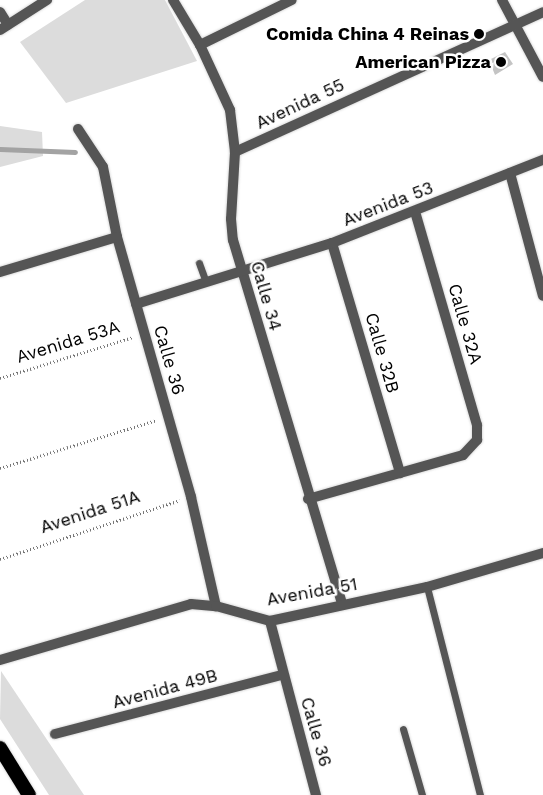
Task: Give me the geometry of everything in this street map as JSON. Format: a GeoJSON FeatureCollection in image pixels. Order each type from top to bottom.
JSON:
{"type":"FeatureCollection","features":[{"type":"Feature","properties":{"kind":"highway"},"geometry":{"type":"LineString","coordinates":[[0,748],[29,795]]}},
{"type":"Feature","properties":{"kind":"street"},"geometry":{"type":"LineString","coordinates":[[0,12],[4,27],[47,0]]}},
{"type":"Feature","properties":{"kind":"street","name":"Calle 34"},"geometry":{"type":"LineString","coordinates":[[173,0],[200,45],[228,104],[235,152],[231,219],[242,272],[308,499],[342,604]]}},
{"type":"Feature","properties":{"kind":"street"},"geometry":{"type":"LineString","coordinates":[[200,45],[276,3],[292,0]]}},
{"type":"Feature","properties":{"kind":"street"},"geometry":{"type":"LineString","coordinates":[[502,0],[543,77]]}},
{"type":"Feature","properties":{"kind":"street","name":"Avenida 55"},"geometry":{"type":"LineString","coordinates":[[235,152],[543,12]]}},
{"type":"Feature","properties":{"kind":"street","name":"Calle 36"},"geometry":{"type":"LineString","coordinates":[[78,129],[103,167],[117,237],[143,334],[191,497],[216,606]]}},
{"type":"Feature","properties":{"kind":"street","name":"Avenida 53"},"geometry":{"type":"LineString","coordinates":[[136,304],[332,243],[415,212],[543,160]]}},
{"type":"Feature","properties":{"kind":"street"},"geometry":{"type":"LineString","coordinates":[[510,173],[543,292]]}},
{"type":"Feature","properties":{"kind":"street","name":"Calle 32A"},"geometry":{"type":"LineString","coordinates":[[400,473],[463,455],[476,444],[477,425],[415,212]]}},
{"type":"Feature","properties":{"kind":"street"},"geometry":{"type":"LineString","coordinates":[[0,272],[117,237]]}},
{"type":"Feature","properties":{"kind":"street","name":"Calle 32B"},"geometry":{"type":"LineString","coordinates":[[332,243],[400,473]]}},
{"type":"Feature","properties":{"kind":"street"},"geometry":{"type":"LineString","coordinates":[[308,499],[400,473]]}},
{"type":"Feature","properties":{"kind":"street","name":"Avenida 51"},"geometry":{"type":"LineString","coordinates":[[0,660],[191,604],[216,606],[270,621],[427,587],[543,553]]}},
{"type":"Feature","properties":{"kind":"street","name":"Calle 36"},"geometry":{"type":"LineString","coordinates":[[270,621],[282,675],[316,795]]}},
{"type":"Feature","properties":{"kind":"street","name":"Avenida 49B"},"geometry":{"type":"LineString","coordinates":[[55,734],[282,675]]}},
{"type":"Feature","properties":{"kind":"lane"},"geometry":{"type":"LineString","coordinates":[[198,263],[206,282]]}},
{"type":"Feature","properties":{"kind":"lane"},"geometry":{"type":"LineString","coordinates":[[427,587],[480,795]]}},
{"type":"Feature","properties":{"kind":"lane"},"geometry":{"type":"LineString","coordinates":[[404,729],[422,795]]}},
{"type":"Feature","properties":{"kind":"path","name":"Avenida 53A"},"geometry":{"type":"LineString","coordinates":[[0,378],[143,334]]}},
{"type":"Feature","properties":{"kind":"path"},"geometry":{"type":"LineString","coordinates":[[0,468],[168,416]]}},
{"type":"Feature","properties":{"kind":"path","name":"Avenida 51A"},"geometry":{"type":"LineString","coordinates":[[0,559],[191,497]]}},
{"type":"Feature","properties":{"kind":"shaded area"},"geometry":{"type":"Polygon","coordinates":[[[85,0],[165,0],[197,61],[66,103],[20,42],[85,0]]]}},
{"type":"Feature","properties":{"kind":"shaded area"},"geometry":{"type":"Polygon","coordinates":[[[0,126],[42,132],[43,156],[0,167],[0,126]]]}},
{"type":"Feature","properties":{"kind":"shaded area"},"geometry":{"type":"Polygon","coordinates":[[[1,671],[84,795],[49,795],[0,719],[1,671]]]}},
{"type":"Feature","properties":{"kind":"building","name":"American Pizza"},"geometry":{"type":"Polygon","coordinates":[[[505,52],[513,64],[495,75],[489,60],[505,52]]]}},
{"type":"Feature","properties":{"kind":"waterway"},"geometry":{"type":"LineString","coordinates":[[0,149],[75,152]]}},
{"type":"Feature","properties":{"kind":"place","name":"Comida China 4 Reinas"},"geometry":{"type":"Point","coordinates":[479,34]}},
{"type":"Feature","properties":{"kind":"place","name":"American Pizza"},"geometry":{"type":"Point","coordinates":[501,62]}}]}
